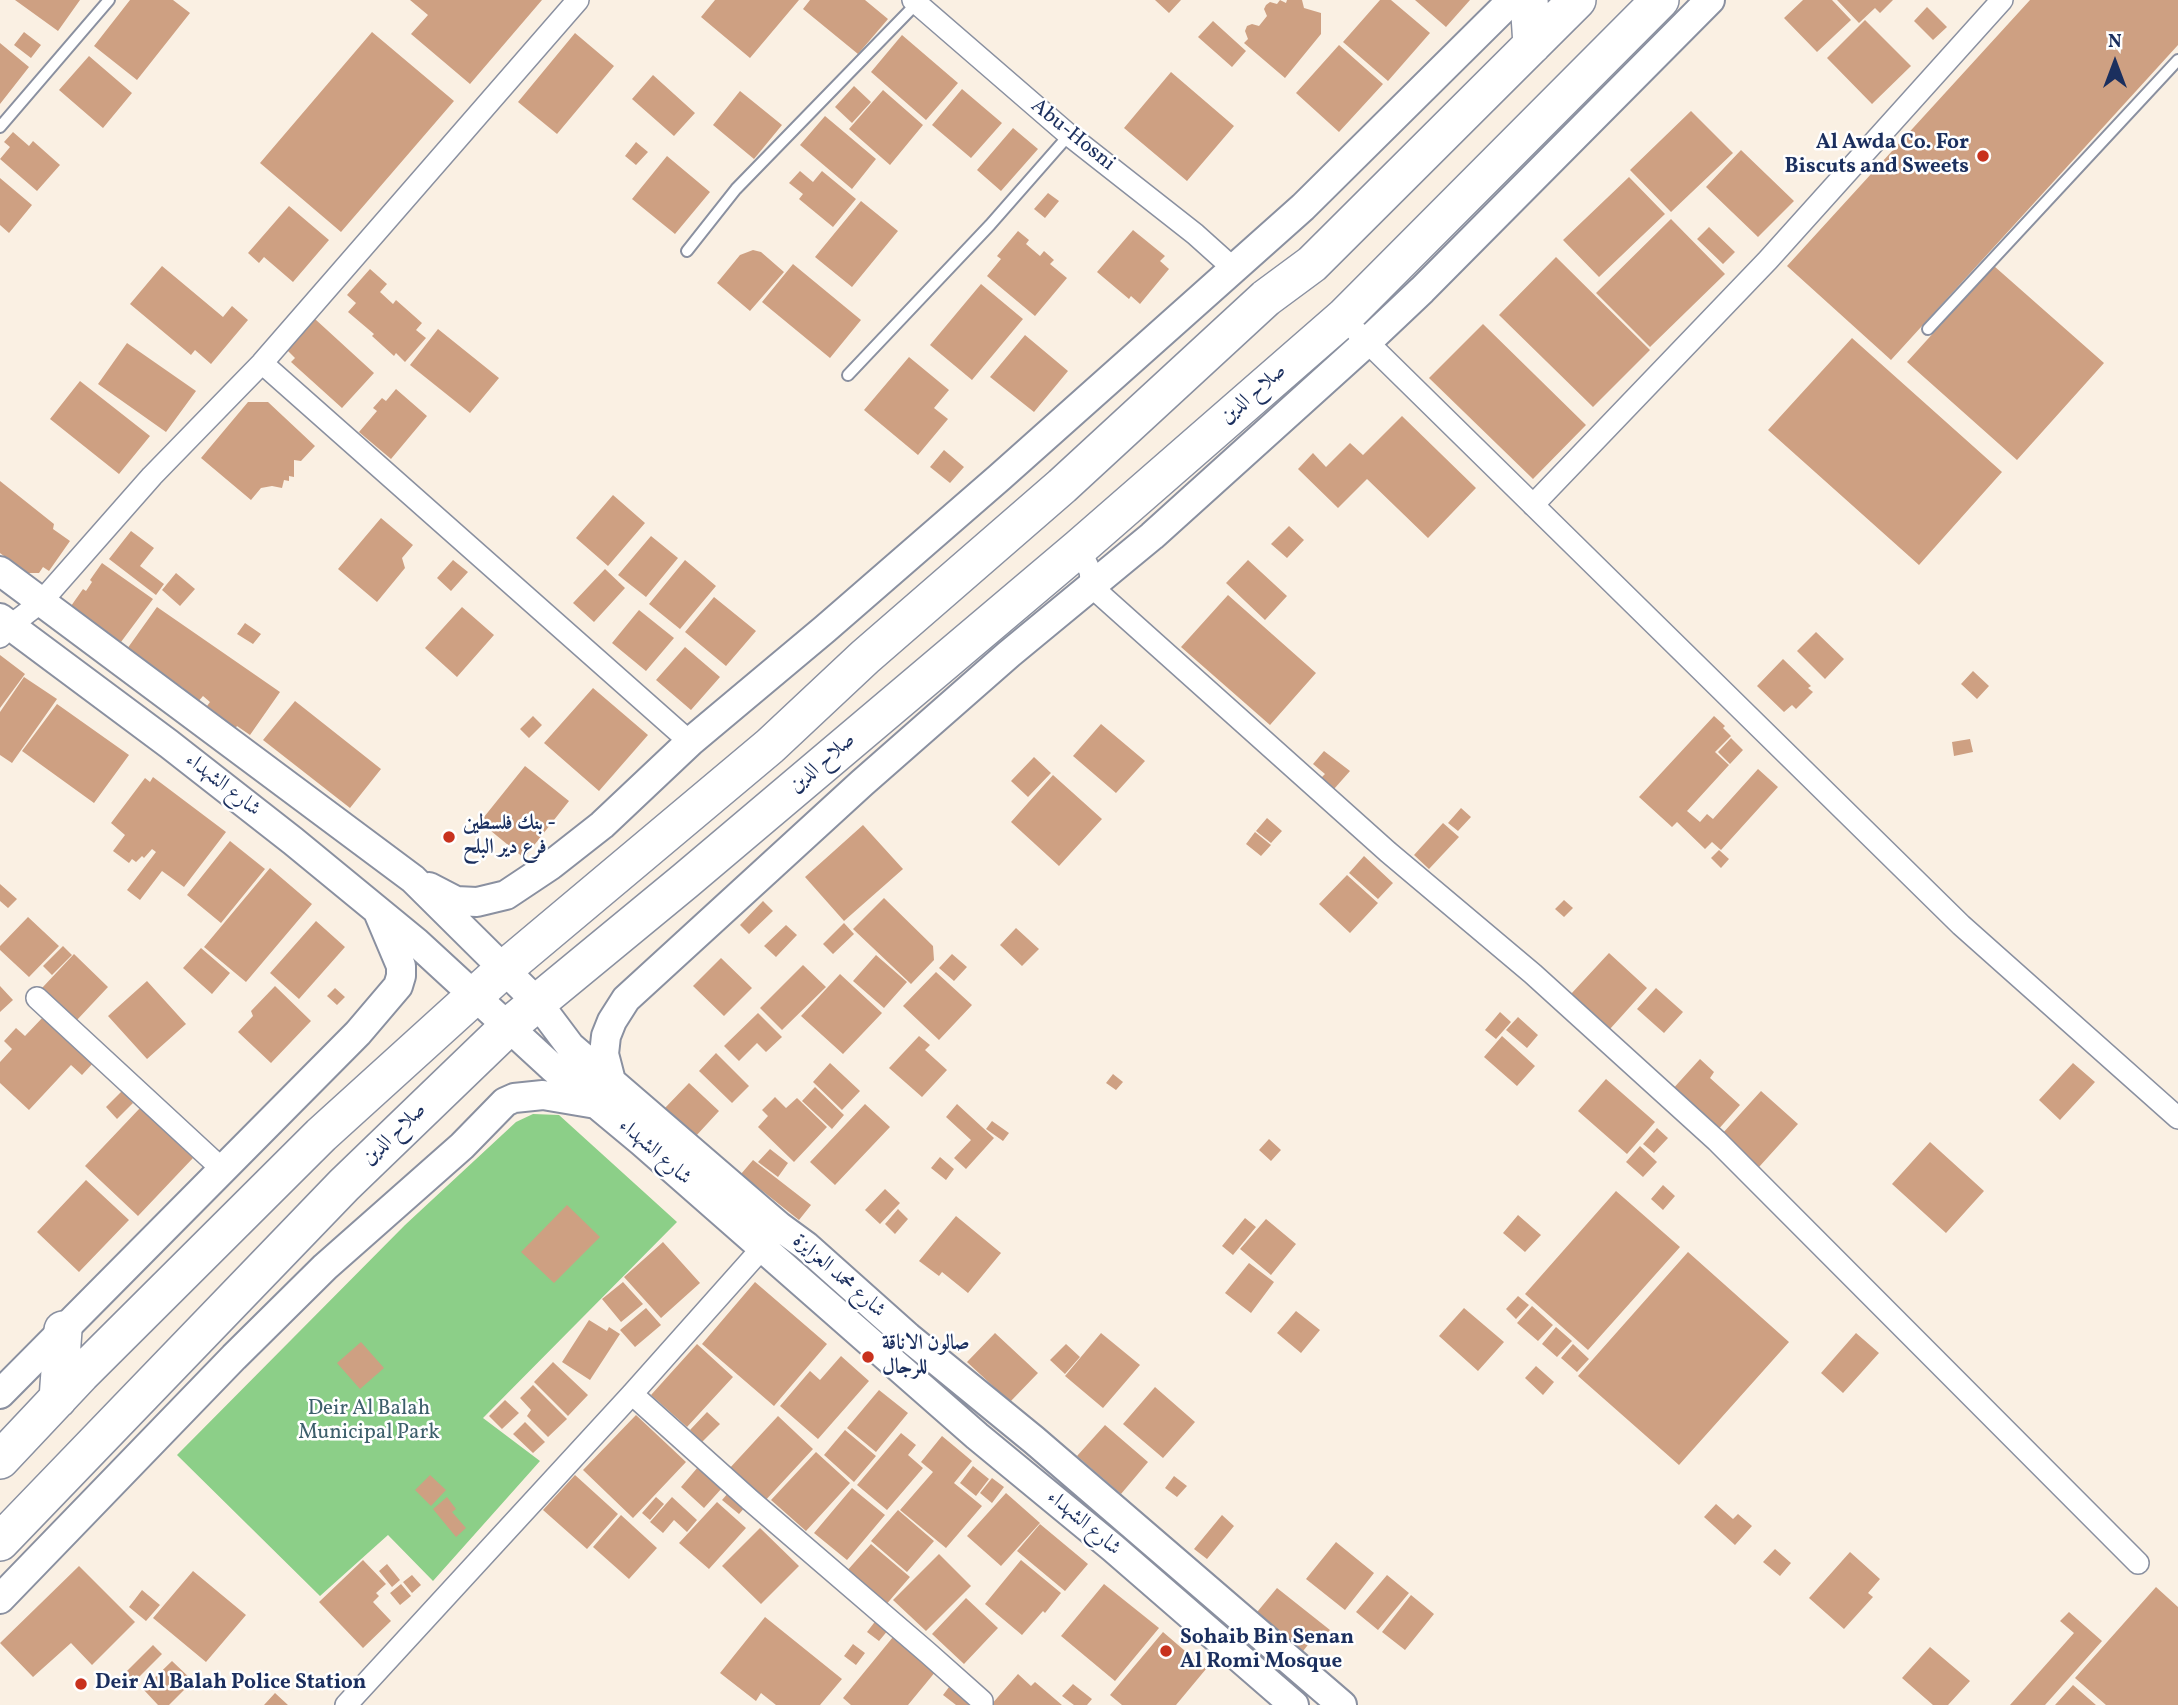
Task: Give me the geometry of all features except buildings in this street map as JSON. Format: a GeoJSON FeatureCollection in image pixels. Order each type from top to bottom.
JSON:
{"type":"FeatureCollection","features":[{"type":"Feature","properties":{"kind":"highway"},"geometry":{"type":"LineString","coordinates":[[1529,0],[1532,45]]}},
{"type":"Feature","properties":{"kind":"highway"},"geometry":{"type":"LineString","coordinates":[[0,1460],[321,1135],[503,970],[770,746],[865,657],[1062,486],[1266,298],[1311,264],[1577,0]]}},
{"type":"Feature","properties":{"kind":"highway","name":"صلاح الدين"},"geometry":{"type":"LineString","coordinates":[[0,1542],[344,1185],[509,1026],[696,872],[1079,548],[1355,330],[1660,0]]}},
{"type":"Feature","properties":{"kind":"highway"},"geometry":{"type":"LineString","coordinates":[[58,1399],[62,1330]]}},
{"type":"Feature","properties":{"kind":"main road"},"geometry":{"type":"LineString","coordinates":[[413,879],[456,901],[477,902],[506,895],[551,865],[602,825],[690,742],[938,531],[1303,207],[1512,0]]}},
{"type":"Feature","properties":{"kind":"main road"},"geometry":{"type":"LineString","coordinates":[[0,1599],[325,1267],[462,1146],[505,1102],[514,1098],[543,1095],[604,1092],[606,1036],[626,999],[1009,654],[1152,536],[1355,330],[1710,0]]}},
{"type":"Feature","properties":{"kind":"main road","name":"شارع الشهداء"},"geometry":{"type":"LineString","coordinates":[[0,571],[413,879],[537,1002]]}},
{"type":"Feature","properties":{"kind":"main road","name":"شارع الشهداء"},"geometry":{"type":"LineString","coordinates":[[3,627],[190,760],[376,908],[553,1068],[604,1092],[762,1249],[1294,1705]]}},
{"type":"Feature","properties":{"kind":"main road"},"geometry":{"type":"LineString","coordinates":[[0,1394],[358,1033],[398,986],[401,966],[376,908]]}},
{"type":"Feature","properties":{"kind":"main road","name":"شارع محمد العزايزة"},"geometry":{"type":"LineString","coordinates":[[537,1002],[604,1092],[806,1246],[908,1337],[1164,1550],[1342,1705]]}},
{"type":"Feature","properties":{"kind":"street"},"geometry":{"type":"LineString","coordinates":[[3,627],[41,602],[152,476],[262,363],[578,0]]}},
{"type":"Feature","properties":{"kind":"street"},"geometry":{"type":"LineString","coordinates":[[1534,505],[1768,260],[2002,0]]}},
{"type":"Feature","properties":{"kind":"street","name":"Abu-Hosni"},"geometry":{"type":"LineString","coordinates":[[915,2],[1069,135],[1195,234],[1234,269]]}},
{"type":"Feature","properties":{"kind":"street"},"geometry":{"type":"LineString","coordinates":[[1355,330],[1961,925],[2178,1118]]}},
{"type":"Feature","properties":{"kind":"street"},"geometry":{"type":"LineString","coordinates":[[262,363],[690,742]]}},
{"type":"Feature","properties":{"kind":"street"},"geometry":{"type":"LineString","coordinates":[[1079,548],[1090,571],[1092,587],[1388,852],[1534,974],[1717,1141],[2138,1563]]}},
{"type":"Feature","properties":{"kind":"street"},"geometry":{"type":"LineString","coordinates":[[37,998],[222,1169]]}},
{"type":"Feature","properties":{"kind":"street"},"geometry":{"type":"LineString","coordinates":[[346,1705],[632,1394],[780,1227]]}},
{"type":"Feature","properties":{"kind":"street"},"geometry":{"type":"LineString","coordinates":[[632,1394],[937,1661],[982,1701],[982,1705]]}},
{"type":"Feature","properties":{"kind":"lane"},"geometry":{"type":"LineString","coordinates":[[0,127],[109,0]]}},
{"type":"Feature","properties":{"kind":"lane"},"geometry":{"type":"LineString","coordinates":[[687,251],[736,189],[915,2]]}},
{"type":"Feature","properties":{"kind":"lane"},"geometry":{"type":"LineString","coordinates":[[1928,330],[2178,60]]}},
{"type":"Feature","properties":{"kind":"lane"},"geometry":{"type":"LineString","coordinates":[[848,375],[990,225],[1069,135]]}},
{"type":"Feature","properties":{"kind":"green space","name":"Deir Al Balah Municipal Park"},"geometry":{"type":"Polygon","coordinates":[[[533,1114],[559,1115],[677,1222],[483,1418],[540,1461],[433,1581],[388,1535],[320,1596],[177,1455],[405,1225],[516,1122],[533,1114]]]}},
{"type":"Feature","properties":{"kind":"place","name":"Al Awda Co. For Biscuts and Sweets"},"geometry":{"type":"Point","coordinates":[1983,156]}},
{"type":"Feature","properties":{"kind":"place","name":"بنك فلسطين - فرع دير البلح"},"geometry":{"type":"Point","coordinates":[449,837]}},
{"type":"Feature","properties":{"kind":"place","name":"صالون الاناقة للرجال"},"geometry":{"type":"Point","coordinates":[868,1357]}},
{"type":"Feature","properties":{"kind":"place","name":"Sohaib Bin Senan Al Romi Mosque"},"geometry":{"type":"Point","coordinates":[1166,1651]}},
{"type":"Feature","properties":{"kind":"place","name":"Deir Al Balah Police Station"},"geometry":{"type":"Point","coordinates":[81,1684]}}]}
